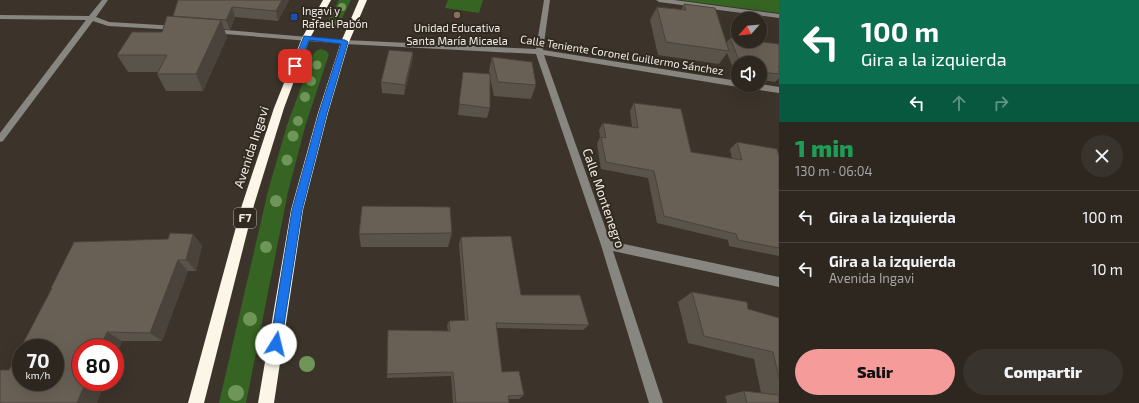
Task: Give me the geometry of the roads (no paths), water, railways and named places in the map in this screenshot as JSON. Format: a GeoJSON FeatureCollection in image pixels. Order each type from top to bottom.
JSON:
{"type":"FeatureCollection","features":[{"type":"Feature","properties":{"kind":"highway","name":"Avenida Ingavi"},"geometry":{"type":"LineString","coordinates":[[196,403],[248,205],[279,108],[306,38],[327,0]]}},
{"type":"Feature","properties":{"kind":"highway"},"geometry":{"type":"LineString","coordinates":[[266,403],[297,210],[323,113],[345,42],[363,0]]}},
{"type":"Feature","properties":{"kind":"street"},"geometry":{"type":"LineString","coordinates":[[0,139],[105,0]]}},
{"type":"Feature","properties":{"kind":"street","name":"Calle Montenegro"},"geometry":{"type":"LineString","coordinates":[[547,0],[539,53],[606,245],[656,403]]}},
{"type":"Feature","properties":{"kind":"street"},"geometry":{"type":"LineString","coordinates":[[659,0],[779,16]]}},
{"type":"Feature","properties":{"kind":"street"},"geometry":{"type":"LineString","coordinates":[[0,17],[91,18],[108,24],[188,29]]}},
{"type":"Feature","properties":{"kind":"street","name":"Calle Teniente Coronel Guillermo Sánchez"},"geometry":{"type":"LineString","coordinates":[[203,30],[345,42],[526,50],[731,83]]}},
{"type":"Feature","properties":{"kind":"street"},"geometry":{"type":"LineString","coordinates":[[767,88],[779,90]]}},
{"type":"Feature","properties":{"kind":"street"},"geometry":{"type":"LineString","coordinates":[[606,245],[779,282]]}},
{"type":"Feature","properties":{"kind":"place","name":"Unidad Educativa Santa María Micaela"},"geometry":{"type":"Point","coordinates":[457,15]}},
{"type":"Feature","properties":{"kind":"place","name":"Ingavi y Rafael Pabón"},"geometry":{"type":"Point","coordinates":[294,17]}}]}
